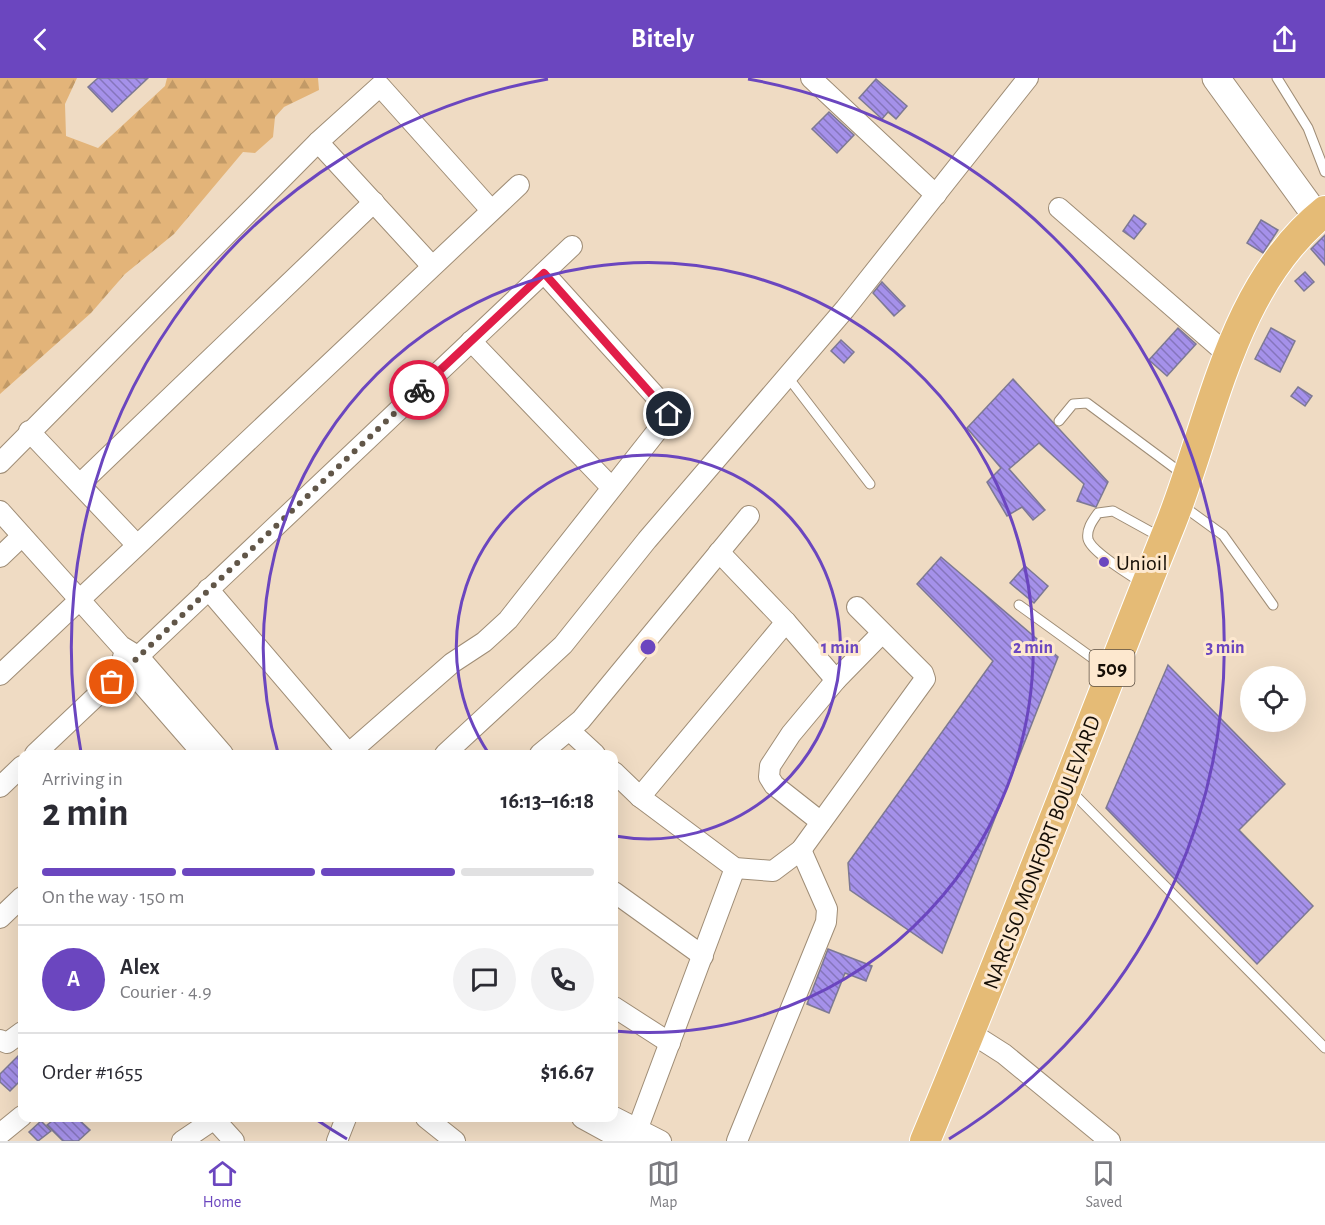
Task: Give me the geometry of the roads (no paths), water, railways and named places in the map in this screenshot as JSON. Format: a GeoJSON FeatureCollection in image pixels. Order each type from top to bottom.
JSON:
{"type":"FeatureCollection","features":[{"type":"Feature","properties":{"kind":"main road"},"geometry":{"type":"LineString","coordinates":[[1216,78],[1320,222]]}},
{"type":"Feature","properties":{"kind":"main road","name":"NARCISO MONFORT BOULEVARD"},"geometry":{"type":"LineString","coordinates":[[926,1141],[971,1033],[1111,671],[1184,490],[1228,355],[1263,285],[1320,222]]}},
{"type":"Feature","properties":{"kind":"street"},"geometry":{"type":"LineString","coordinates":[[811,78],[936,195]]}},
{"type":"Feature","properties":{"kind":"street"},"geometry":{"type":"LineString","coordinates":[[448,750],[563,645],[654,531],[846,309],[1028,78]]}},
{"type":"Feature","properties":{"kind":"street"},"geometry":{"type":"LineString","coordinates":[[0,463],[29,431],[376,82],[491,210]]}},
{"type":"Feature","properties":{"kind":"street"},"geometry":{"type":"LineString","coordinates":[[318,142],[431,265]]}},
{"type":"Feature","properties":{"kind":"street"},"geometry":{"type":"LineString","coordinates":[[0,675],[431,265],[519,185]]}},
{"type":"Feature","properties":{"kind":"street"},"geometry":{"type":"LineString","coordinates":[[80,484],[374,202]]}},
{"type":"Feature","properties":{"kind":"street"},"geometry":{"type":"LineString","coordinates":[[1059,208],[1228,355]]}},
{"type":"Feature","properties":{"kind":"street"},"geometry":{"type":"LineString","coordinates":[[39,750],[572,246]]}},
{"type":"Feature","properties":{"kind":"street"},"geometry":{"type":"LineString","coordinates":[[354,750],[452,663],[484,642],[508,620],[669,414],[544,273]]}},
{"type":"Feature","properties":{"kind":"street"},"geometry":{"type":"LineString","coordinates":[[471,341],[611,487]]}},
{"type":"Feature","properties":{"kind":"street"},"geometry":{"type":"LineString","coordinates":[[29,431],[136,544]]}},
{"type":"Feature","properties":{"kind":"street"},"geometry":{"type":"LineString","coordinates":[[0,511],[121,646],[191,750]]}},
{"type":"Feature","properties":{"kind":"street"},"geometry":{"type":"LineString","coordinates":[[545,750],[581,720],[748,516]]}},
{"type":"Feature","properties":{"kind":"street"},"geometry":{"type":"LineString","coordinates":[[0,557],[22,536]]}},
{"type":"Feature","properties":{"kind":"street"},"geometry":{"type":"LineString","coordinates":[[718,552],[786,622],[836,680]]}},
{"type":"Feature","properties":{"kind":"street"},"geometry":{"type":"LineString","coordinates":[[208,589],[346,750]]}},
{"type":"Feature","properties":{"kind":"street"},"geometry":{"type":"LineString","coordinates":[[618,776],[640,797],[712,854],[735,868],[773,871],[801,850],[924,685],[923,673],[857,607]]}},
{"type":"Feature","properties":{"kind":"street"},"geometry":{"type":"LineString","coordinates":[[640,797],[786,622]]}},
{"type":"Feature","properties":{"kind":"street"},"geometry":{"type":"LineString","coordinates":[[821,822],[774,785],[769,777],[770,766],[791,734],[836,680],[882,633]]}},
{"type":"Feature","properties":{"kind":"street"},"geometry":{"type":"LineString","coordinates":[[133,662],[219,750]]}},
{"type":"Feature","properties":{"kind":"street"},"geometry":{"type":"LineString","coordinates":[[569,730],[591,750]]}},
{"type":"Feature","properties":{"kind":"street"},"geometry":{"type":"LineString","coordinates":[[0,787],[18,770]]}},
{"type":"Feature","properties":{"kind":"street"},"geometry":{"type":"LineString","coordinates":[[737,1141],[826,922],[827,909],[801,850]]}},
{"type":"Feature","properties":{"kind":"street"},"geometry":{"type":"LineString","coordinates":[[632,1137],[670,1043],[735,868]]}},
{"type":"Feature","properties":{"kind":"street"},"geometry":{"type":"LineString","coordinates":[[618,895],[702,956]]}},
{"type":"Feature","properties":{"kind":"street"},"geometry":{"type":"LineString","coordinates":[[0,918],[18,901]]}},
{"type":"Feature","properties":{"kind":"street"},"geometry":{"type":"LineString","coordinates":[[618,1010],[670,1043]]}},
{"type":"Feature","properties":{"kind":"street"},"geometry":{"type":"LineString","coordinates":[[971,1033],[1004,1054],[1110,1141]]}},
{"type":"Feature","properties":{"kind":"street"},"geometry":{"type":"LineString","coordinates":[[0,1040],[7,1043],[18,1035]]}},
{"type":"Feature","properties":{"kind":"street"},"geometry":{"type":"LineString","coordinates":[[0,1134],[18,1119]]}},
{"type":"Feature","properties":{"kind":"street"},"geometry":{"type":"LineString","coordinates":[[618,1121],[632,1137]]}},
{"type":"Feature","properties":{"kind":"street"},"geometry":{"type":"LineString","coordinates":[[182,1141],[209,1122]]}},
{"type":"Feature","properties":{"kind":"street"},"geometry":{"type":"LineString","coordinates":[[218,1122],[234,1141]]}},
{"type":"Feature","properties":{"kind":"street"},"geometry":{"type":"LineString","coordinates":[[337,1141],[344,1122]]}},
{"type":"Feature","properties":{"kind":"street"},"geometry":{"type":"LineString","coordinates":[[593,1122],[632,1137],[661,1141]]}},
{"type":"Feature","properties":{"kind":"street"},"geometry":{"type":"LineString","coordinates":[[433,1129],[455,1141]]}},
{"type":"Feature","properties":{"kind":"lane"},"geometry":{"type":"LineString","coordinates":[[1277,78],[1308,128],[1325,172]]}},
{"type":"Feature","properties":{"kind":"lane"},"geometry":{"type":"LineString","coordinates":[[787,376],[870,484]]}},
{"type":"Feature","properties":{"kind":"lane"},"geometry":{"type":"LineString","coordinates":[[1059,422],[1073,404],[1087,403],[1184,490],[1223,535],[1273,605]]}},
{"type":"Feature","properties":{"kind":"lane"},"geometry":{"type":"LineString","coordinates":[[1145,585],[1094,549],[1088,538],[1089,525],[1098,513],[1113,511],[1164,539]]}},
{"type":"Feature","properties":{"kind":"lane"},"geometry":{"type":"LineString","coordinates":[[1019,605],[1111,671]]}},
{"type":"Feature","properties":{"kind":"lane"},"geometry":{"type":"LineString","coordinates":[[1067,788],[1325,1048]]}},
{"type":"Feature","properties":{"kind":"place","name":"Unioil"},"geometry":{"type":"Point","coordinates":[1104,562]}}]}
